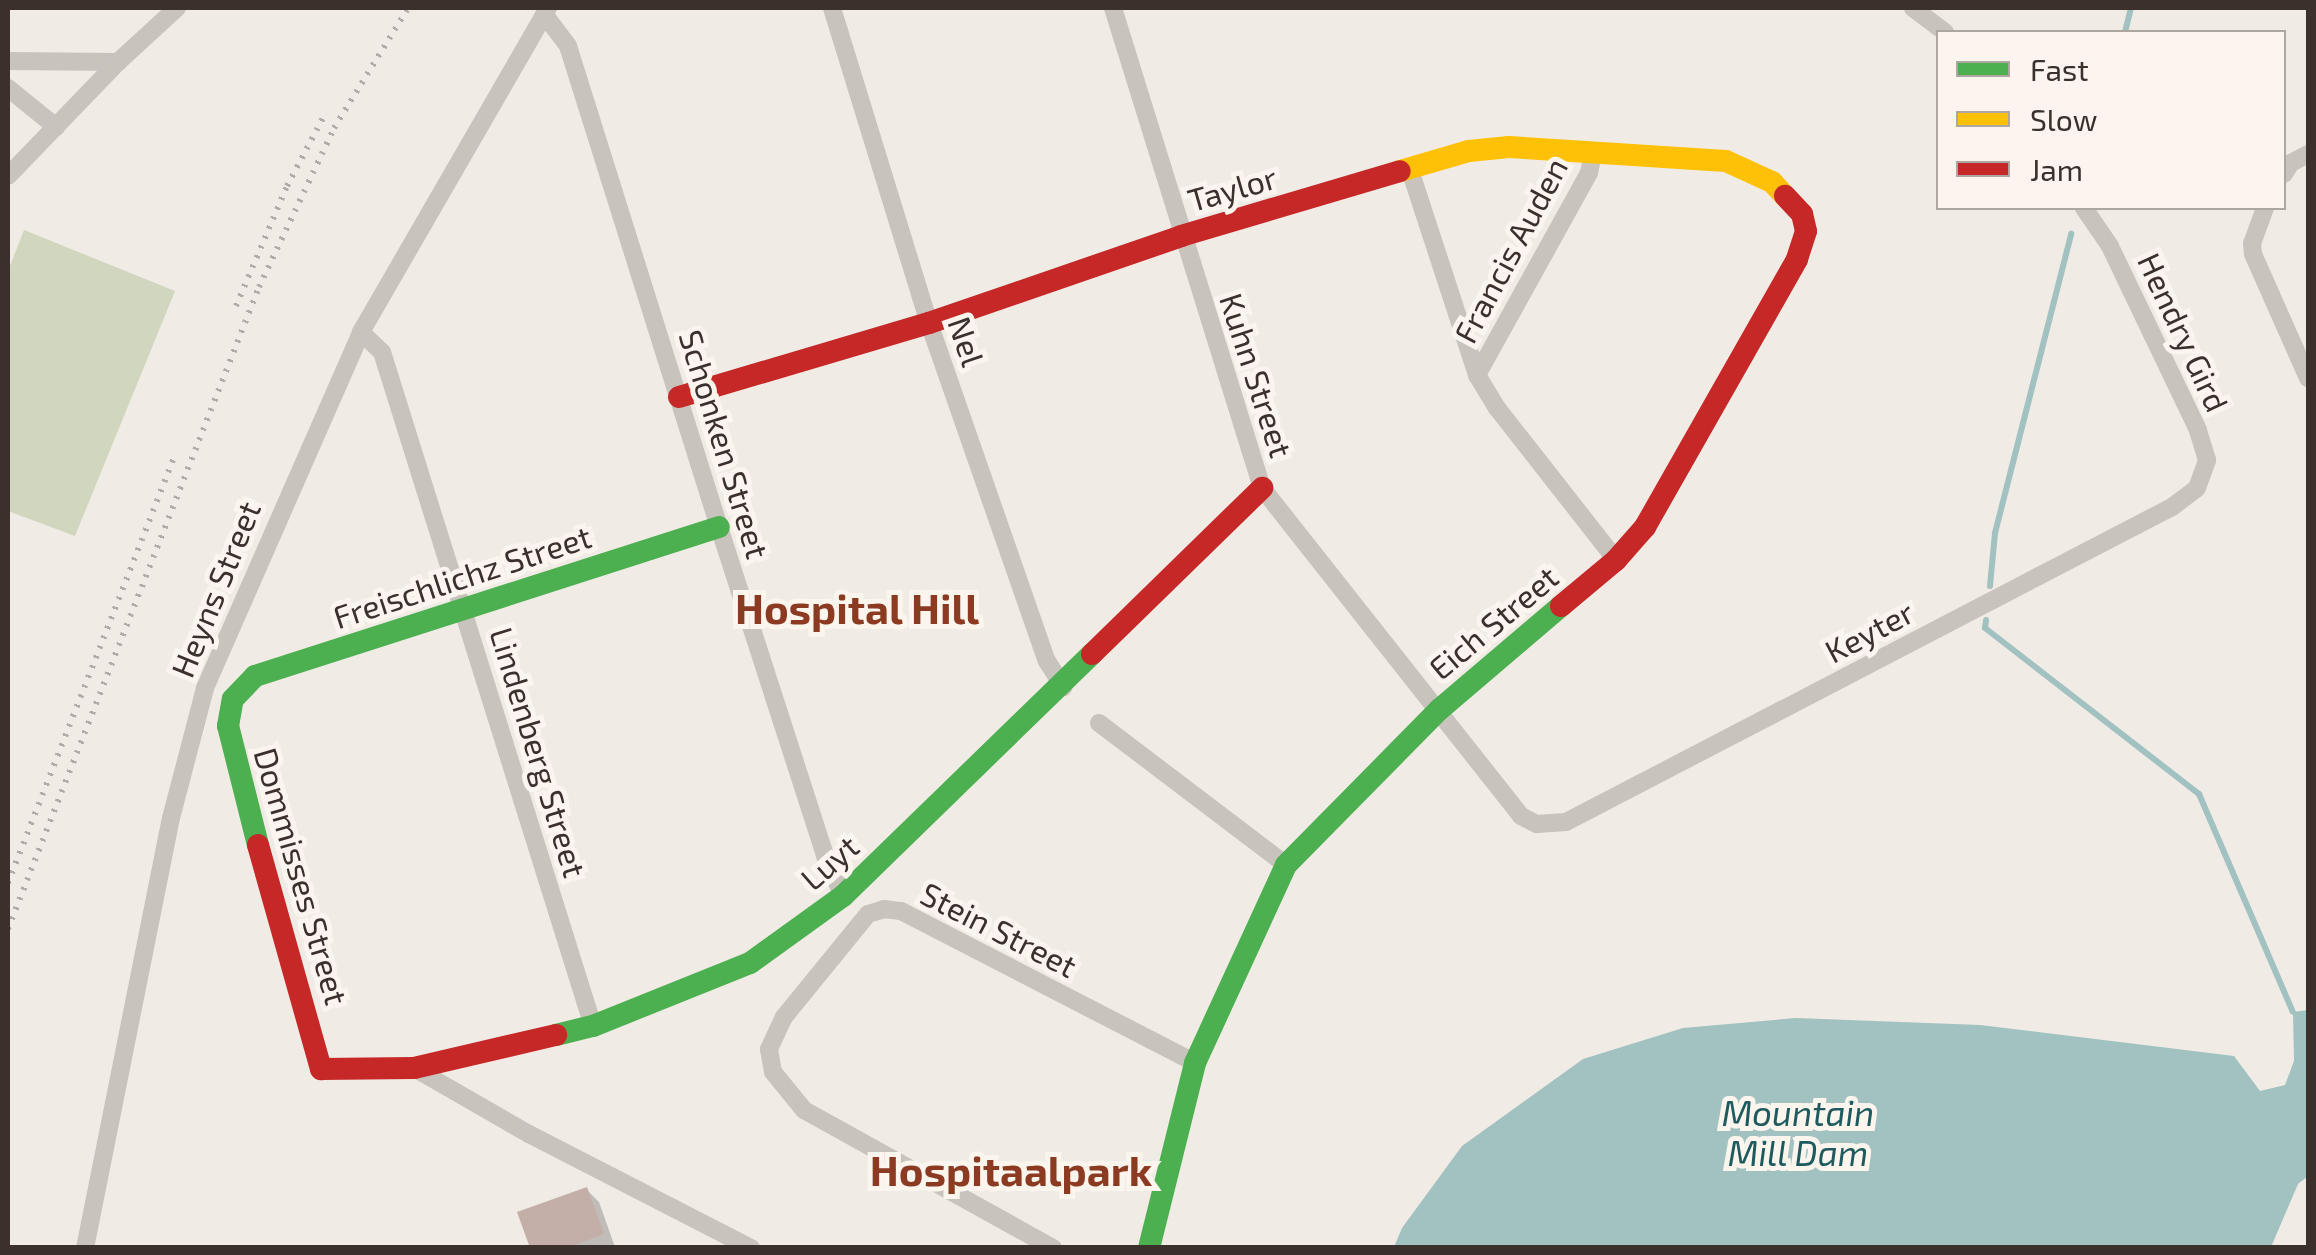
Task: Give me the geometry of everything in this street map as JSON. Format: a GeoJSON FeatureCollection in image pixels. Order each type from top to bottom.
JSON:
{"type":"FeatureCollection","features":[{"type":"Feature","properties":{"kind":"street"},"geometry":{"type":"LineString","coordinates":[[8,176],[118,62],[178,8]]}},
{"type":"Feature","properties":{"kind":"street","name":"Nel"},"geometry":{"type":"LineString","coordinates":[[832,8],[928,323],[1046,661],[1063,687]]}},
{"type":"Feature","properties":{"kind":"street","name":"Kuhn Street"},"geometry":{"type":"LineString","coordinates":[[1114,8],[1181,236],[1262,488],[1521,816],[1537,824],[1566,822]]}},
{"type":"Feature","properties":{"kind":"street"},"geometry":{"type":"LineString","coordinates":[[1913,8],[1942,30]]}},
{"type":"Feature","properties":{"kind":"street","name":"Heyns Street"},"geometry":{"type":"LineString","coordinates":[[85,1248],[171,818],[205,688],[361,332],[546,11]]}},
{"type":"Feature","properties":{"kind":"street","name":"Schonken Street"},"geometry":{"type":"LineString","coordinates":[[546,11],[568,46],[825,856],[843,896]]}},
{"type":"Feature","properties":{"kind":"street"},"geometry":{"type":"LineString","coordinates":[[8,60],[118,62]]}},
{"type":"Feature","properties":{"kind":"street"},"geometry":{"type":"LineString","coordinates":[[8,88],[56,128]]}},
{"type":"Feature","properties":{"kind":"street","name":"Taylor"},"geometry":{"type":"LineString","coordinates":[[679,397],[928,323],[1181,236],[1469,151],[1509,147],[1726,161],[1772,182],[1802,214]]}},
{"type":"Feature","properties":{"kind":"street","name":"Francis Auden"},"geometry":{"type":"LineString","coordinates":[[1477,375],[1589,173],[1593,154]]}},
{"type":"Feature","properties":{"kind":"street"},"geometry":{"type":"LineString","coordinates":[[2286,171],[2291,162],[2308,154]]}},
{"type":"Feature","properties":{"kind":"street"},"geometry":{"type":"LineString","coordinates":[[1410,170],[1477,375],[1497,408],[1616,560]]}},
{"type":"Feature","properties":{"kind":"street","name":"Hendry Gird"},"geometry":{"type":"LineString","coordinates":[[2085,210],[2110,246],[2198,430],[2206,460],[2197,488]]}},
{"type":"Feature","properties":{"kind":"street"},"geometry":{"type":"LineString","coordinates":[[2264,210],[2252,243],[2253,254],[2308,378]]}},
{"type":"Feature","properties":{"kind":"street","name":"Eich Street"},"geometry":{"type":"LineString","coordinates":[[1150,1248],[1195,1063],[1286,866],[1313,833],[1440,709],[1616,560],[1645,527],[1796,259],[1806,231],[1802,214]]}},
{"type":"Feature","properties":{"kind":"street","name":"Lindenberg Street"},"geometry":{"type":"LineString","coordinates":[[361,332],[382,352],[593,1026]]}},
{"type":"Feature","properties":{"kind":"street","name":"Luyt"},"geometry":{"type":"LineString","coordinates":[[321,1069],[414,1068],[593,1026],[750,963],[843,896],[1063,687],[1262,488]]}},
{"type":"Feature","properties":{"kind":"street","name":"Keyter"},"geometry":{"type":"LineString","coordinates":[[1566,822],[2172,506],[2197,488]]}},
{"type":"Feature","properties":{"kind":"street","name":"Freischlichz Street"},"geometry":{"type":"LineString","coordinates":[[233,699],[255,676],[719,527]]}},
{"type":"Feature","properties":{"kind":"street","name":"Dommisses Street"},"geometry":{"type":"LineString","coordinates":[[233,699],[228,726],[233,756],[321,1069]]}},
{"type":"Feature","properties":{"kind":"street"},"geometry":{"type":"LineString","coordinates":[[1100,724],[1286,866]]}},
{"type":"Feature","properties":{"kind":"street","name":"Stein Street"},"geometry":{"type":"LineString","coordinates":[[1054,1248],[804,1110],[772,1072],[769,1049],[784,1018],[868,914],[884,909],[902,911],[1195,1063]]}},
{"type":"Feature","properties":{"kind":"street"},"geometry":{"type":"LineString","coordinates":[[414,1068],[528,1134],[751,1248]]}},
{"type":"Feature","properties":{"kind":"green space"},"geometry":{"type":"Polygon","coordinates":[[[24,230],[175,291],[75,536],[8,511],[8,271],[24,230]]]}},
{"type":"Feature","properties":{"kind":"water","name":"Mountain Mill Dam"},"geometry":{"type":"Polygon","coordinates":[[[2308,1010],[2308,1176],[2298,1184],[2271,1247],[1394,1247],[1402,1228],[1462,1146],[1583,1059],[1683,1028],[1796,1018],[1980,1025],[2234,1056],[2260,1091],[2285,1085],[2294,1061],[2293,1012],[2308,1010]]]}},
{"type":"Feature","properties":{"kind":"building"},"geometry":{"type":"Polygon","coordinates":[[[587,1187],[604,1234],[567,1248],[530,1248],[517,1212],[587,1187]]]}},
{"type":"Feature","properties":{"kind":"waterway"},"geometry":{"type":"LineString","coordinates":[[2126,30],[2131,8]]}},
{"type":"Feature","properties":{"kind":"waterway"},"geometry":{"type":"LineString","coordinates":[[1990,586],[1995,533],[2071,234]]}},
{"type":"Feature","properties":{"kind":"waterway"},"geometry":{"type":"LineString","coordinates":[[1986,620],[1985,628],[2199,794],[2293,1012]]}},
{"type":"Feature","properties":{"kind":"railway"},"geometry":{"type":"LineString","coordinates":[[8,929],[259,287],[334,128],[408,8]]}},
{"type":"Feature","properties":{"kind":"railway"},"geometry":{"type":"LineString","coordinates":[[236,306],[287,186],[324,116]]}},
{"type":"Feature","properties":{"kind":"railway"},"geometry":{"type":"LineString","coordinates":[[8,883],[173,459]]}},
{"type":"Feature","properties":{"kind":"traffic: fast"},"geometry":{"type":"LineString","coordinates":[[258,845],[228,726],[233,699],[255,676],[719,527]]}},
{"type":"Feature","properties":{"kind":"traffic: fast"},"geometry":{"type":"LineString","coordinates":[[1149,1248],[1195,1063],[1286,865],[1440,709],[1561,606]]}},
{"type":"Feature","properties":{"kind":"traffic: fast"},"geometry":{"type":"LineString","coordinates":[[556,1035],[593,1026],[750,963],[843,896],[1092,654]]}},
{"type":"Feature","properties":{"kind":"traffic: slow"},"geometry":{"type":"LineString","coordinates":[[1400,171],[1469,151],[1509,147],[1726,161],[1772,182],[1785,196]]}},
{"type":"Feature","properties":{"kind":"traffic: jam"},"geometry":{"type":"LineString","coordinates":[[679,397],[929,323],[1181,236],[1400,171]]}},
{"type":"Feature","properties":{"kind":"traffic: jam"},"geometry":{"type":"LineString","coordinates":[[1561,606],[1616,560],[1645,527],[1797,259],[1806,231],[1802,214],[1785,196]]}},
{"type":"Feature","properties":{"kind":"traffic: jam"},"geometry":{"type":"LineString","coordinates":[[1092,654],[1262,488]]}},
{"type":"Feature","properties":{"kind":"traffic: jam"},"geometry":{"type":"LineString","coordinates":[[258,845],[321,1069],[414,1068],[556,1035]]}},
{"type":"Feature","properties":{"kind":"district","name":"Hospital Hill"},"geometry":{"type":"Point","coordinates":[857,607]}},
{"type":"Feature","properties":{"kind":"district","name":"Hospitaalpark"},"geometry":{"type":"Point","coordinates":[1011,1169]}}]}
